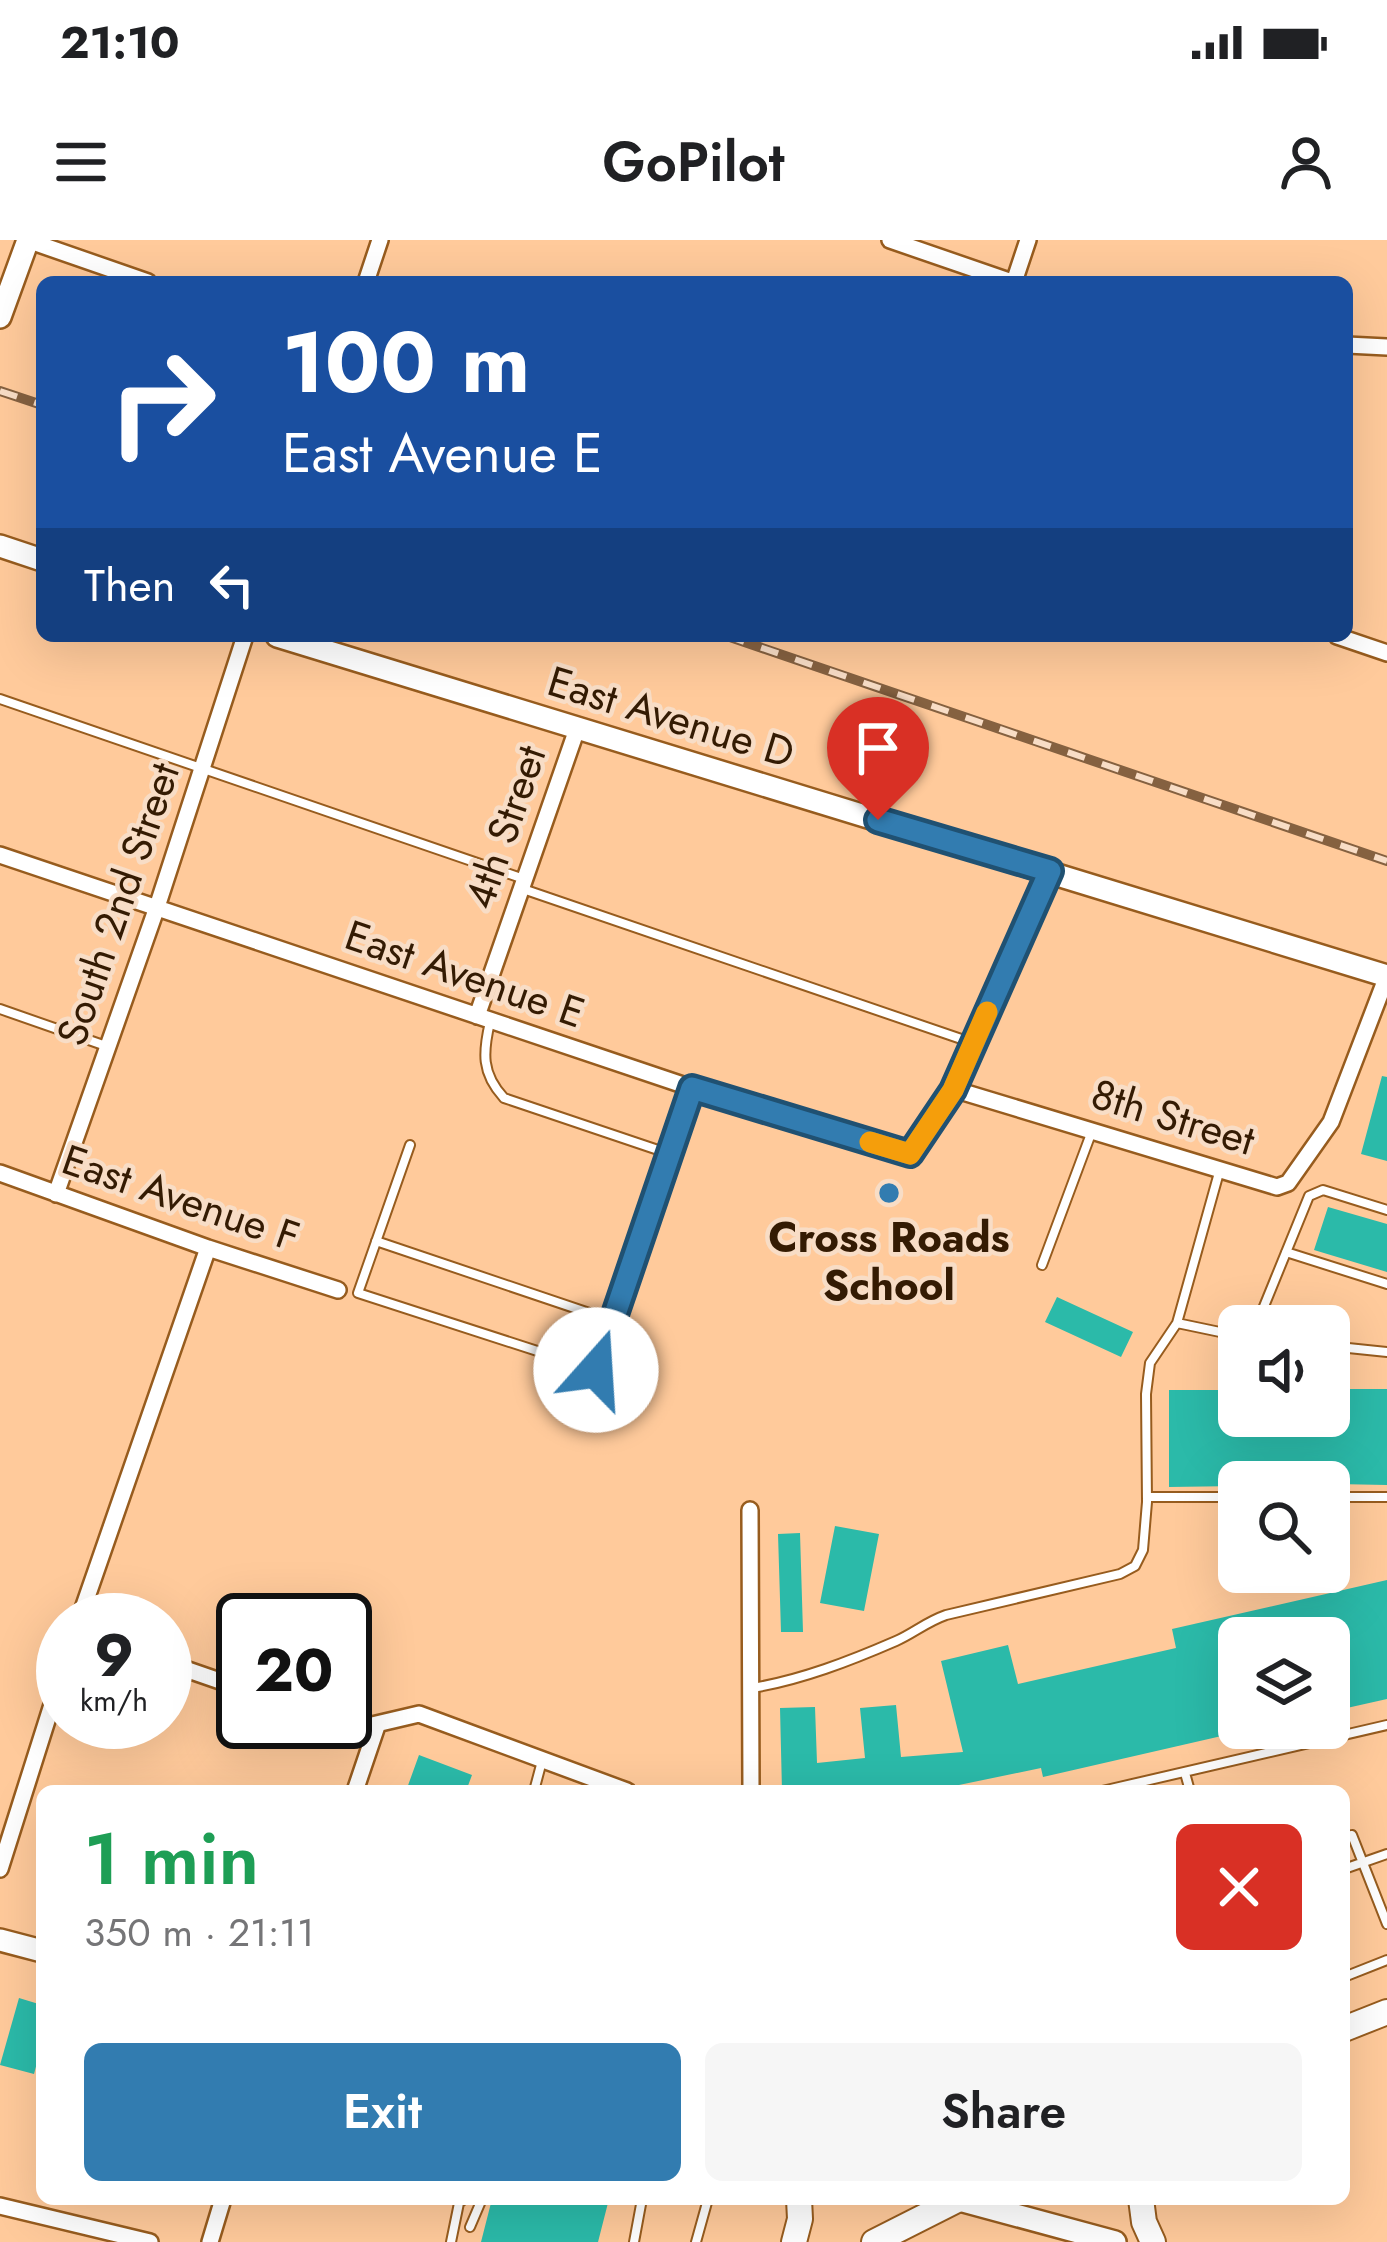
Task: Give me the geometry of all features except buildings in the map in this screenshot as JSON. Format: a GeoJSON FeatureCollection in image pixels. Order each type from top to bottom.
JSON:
{"type":"FeatureCollection","features":[{"type":"Feature","properties":{"kind":"main road"},"geometry":{"type":"LineString","coordinates":[[0,317],[28,240]]}},
{"type":"Feature","properties":{"kind":"main road"},"geometry":{"type":"LineString","coordinates":[[0,546],[36,558]]}},
{"type":"Feature","properties":{"kind":"main road","name":"East Avenue D"},"geometry":{"type":"LineString","coordinates":[[297,642],[1387,976]]}},
{"type":"Feature","properties":{"kind":"main road"},"geometry":{"type":"LineString","coordinates":[[0,1940],[36,1949]]}},
{"type":"Feature","properties":{"kind":"main road"},"geometry":{"type":"LineString","coordinates":[[1350,2027],[1387,2012]]}},
{"type":"Feature","properties":{"kind":"main road"},"geometry":{"type":"LineString","coordinates":[[794,2242],[799,2205]]}},
{"type":"Feature","properties":{"kind":"main road"},"geometry":{"type":"LineString","coordinates":[[874,2242],[945,2205]]}},
{"type":"Feature","properties":{"kind":"main road"},"geometry":{"type":"LineString","coordinates":[[979,2205],[1115,2242]]}},
{"type":"Feature","properties":{"kind":"main road"},"geometry":{"type":"LineString","coordinates":[[1142,2205],[1153,2242]]}},
{"type":"Feature","properties":{"kind":"street"},"geometry":{"type":"LineString","coordinates":[[28,240],[131,276]]}},
{"type":"Feature","properties":{"kind":"street"},"geometry":{"type":"LineString","coordinates":[[368,276],[380,240]]}},
{"type":"Feature","properties":{"kind":"street"},"geometry":{"type":"LineString","coordinates":[[890,240],[995,276]]}},
{"type":"Feature","properties":{"kind":"street"},"geometry":{"type":"LineString","coordinates":[[1015,276],[1028,240]]}},
{"type":"Feature","properties":{"kind":"street"},"geometry":{"type":"LineString","coordinates":[[1353,345],[1387,347]]}},
{"type":"Feature","properties":{"kind":"street"},"geometry":{"type":"LineString","coordinates":[[1353,641],[1387,653]]}},
{"type":"Feature","properties":{"kind":"street","name":"South 2nd Street"},"geometry":{"type":"LineString","coordinates":[[56,1193],[157,908],[243,642]]}},
{"type":"Feature","properties":{"kind":"street","name":"4th Street"},"geometry":{"type":"LineString","coordinates":[[484,1018],[523,884],[577,729]]}},
{"type":"Feature","properties":{"kind":"street","name":"East Avenue E"},"geometry":{"type":"LineString","coordinates":[[0,854],[692,1088],[910,1154],[953,1090]]}},
{"type":"Feature","properties":{"kind":"street"},"geometry":{"type":"LineString","coordinates":[[953,1090],[1050,871]]}},
{"type":"Feature","properties":{"kind":"street","name":"8th Street"},"geometry":{"type":"LineString","coordinates":[[953,1090],[1277,1186],[1288,1184],[1331,1121],[1387,976]]}},
{"type":"Feature","properties":{"kind":"street","name":"East Avenue F"},"geometry":{"type":"LineString","coordinates":[[0,1173],[338,1290]]}},
{"type":"Feature","properties":{"kind":"street"},"geometry":{"type":"LineString","coordinates":[[88,1593],[208,1248]]}},
{"type":"Feature","properties":{"kind":"street"},"geometry":{"type":"LineString","coordinates":[[750,1510],[751,1785]]}},
{"type":"Feature","properties":{"kind":"street"},"geometry":{"type":"LineString","coordinates":[[372,1727],[419,1714],[611,1785]]}},
{"type":"Feature","properties":{"kind":"street"},"geometry":{"type":"LineString","coordinates":[[357,1785],[377,1726]]}},
{"type":"Feature","properties":{"kind":"street"},"geometry":{"type":"LineString","coordinates":[[0,1869],[38,1749]]}},
{"type":"Feature","properties":{"kind":"street"},"geometry":{"type":"LineString","coordinates":[[210,2242],[221,2205]]}},
{"type":"Feature","properties":{"kind":"street"},"geometry":{"type":"LineString","coordinates":[[0,2206],[150,2242]]}},
{"type":"Feature","properties":{"kind":"lane"},"geometry":{"type":"LineString","coordinates":[[0,699],[973,1043]]}},
{"type":"Feature","properties":{"kind":"lane"},"geometry":{"type":"LineString","coordinates":[[0,1009],[109,1046]]}},
{"type":"Feature","properties":{"kind":"lane"},"geometry":{"type":"LineString","coordinates":[[484,1018],[484,1062],[504,1098],[670,1154]]}},
{"type":"Feature","properties":{"kind":"lane"},"geometry":{"type":"LineString","coordinates":[[410,1145],[358,1293],[596,1370],[692,1088]]}},
{"type":"Feature","properties":{"kind":"lane"},"geometry":{"type":"LineString","coordinates":[[1042,1265],[1093,1130]]}},
{"type":"Feature","properties":{"kind":"lane"},"geometry":{"type":"LineString","coordinates":[[750,1689],[901,1639],[922,1623],[946,1615],[1120,1574],[1135,1566],[1143,1550],[1147,1498],[1150,1363],[1177,1323],[1220,1168]]}},
{"type":"Feature","properties":{"kind":"lane"},"geometry":{"type":"LineString","coordinates":[[1265,1305],[1309,1196],[1323,1190],[1387,1210]]}},
{"type":"Feature","properties":{"kind":"lane"},"geometry":{"type":"LineString","coordinates":[[376,1241],[613,1322]]}},
{"type":"Feature","properties":{"kind":"lane"},"geometry":{"type":"LineString","coordinates":[[1286,1252],[1387,1284]]}},
{"type":"Feature","properties":{"kind":"lane"},"geometry":{"type":"LineString","coordinates":[[1177,1323],[1218,1332]]}},
{"type":"Feature","properties":{"kind":"lane"},"geometry":{"type":"LineString","coordinates":[[1350,1348],[1387,1352]]}},
{"type":"Feature","properties":{"kind":"lane"},"geometry":{"type":"LineString","coordinates":[[1147,1498],[1218,1498]]}},
{"type":"Feature","properties":{"kind":"lane"},"geometry":{"type":"LineString","coordinates":[[1350,1498],[1387,1498]]}},
{"type":"Feature","properties":{"kind":"lane"},"geometry":{"type":"LineString","coordinates":[[1143,1785],[1387,1725]]}},
{"type":"Feature","properties":{"kind":"lane"},"geometry":{"type":"LineString","coordinates":[[536,1785],[542,1760]]}},
{"type":"Feature","properties":{"kind":"lane"},"geometry":{"type":"LineString","coordinates":[[1185,1773],[1188,1785]]}},
{"type":"Feature","properties":{"kind":"lane"},"geometry":{"type":"LineString","coordinates":[[1350,1839],[1387,1924]]}},
{"type":"Feature","properties":{"kind":"lane"},"geometry":{"type":"LineString","coordinates":[[1350,1867],[1387,1854]]}},
{"type":"Feature","properties":{"kind":"lane"},"geometry":{"type":"LineString","coordinates":[[1350,1975],[1387,1960]]}},
{"type":"Feature","properties":{"kind":"lane"},"geometry":{"type":"LineString","coordinates":[[451,2242],[459,2205]]}},
{"type":"Feature","properties":{"kind":"lane"},"geometry":{"type":"LineString","coordinates":[[475,2228],[480,2205]]}},
{"type":"Feature","properties":{"kind":"lane"},"geometry":{"type":"LineString","coordinates":[[634,2242],[641,2205]]}},
{"type":"Feature","properties":{"kind":"lane"},"geometry":{"type":"LineString","coordinates":[[696,2242],[706,2205]]}},
{"type":"Feature","properties":{"kind":"railway"},"geometry":{"type":"LineString","coordinates":[[0,391],[36,403]]}},
{"type":"Feature","properties":{"kind":"railway"},"geometry":{"type":"LineString","coordinates":[[745,642],[1387,861]]}},
{"type":"Feature","properties":{"kind":"slow traffic"},"geometry":{"type":"LineString","coordinates":[[870,1142],[910,1154],[953,1090],[987,1012]]}},
{"type":"Feature","properties":{"kind":"place","name":"Cross Roads School"},"geometry":{"type":"Point","coordinates":[889,1193]}},
{"type":"Feature","properties":{"kind":"route"},"geometry":{"type":"LineString","coordinates":[[596,1370],[692,1088],[910,1154],[953,1090],[1050,871],[878,820]]}}]}
